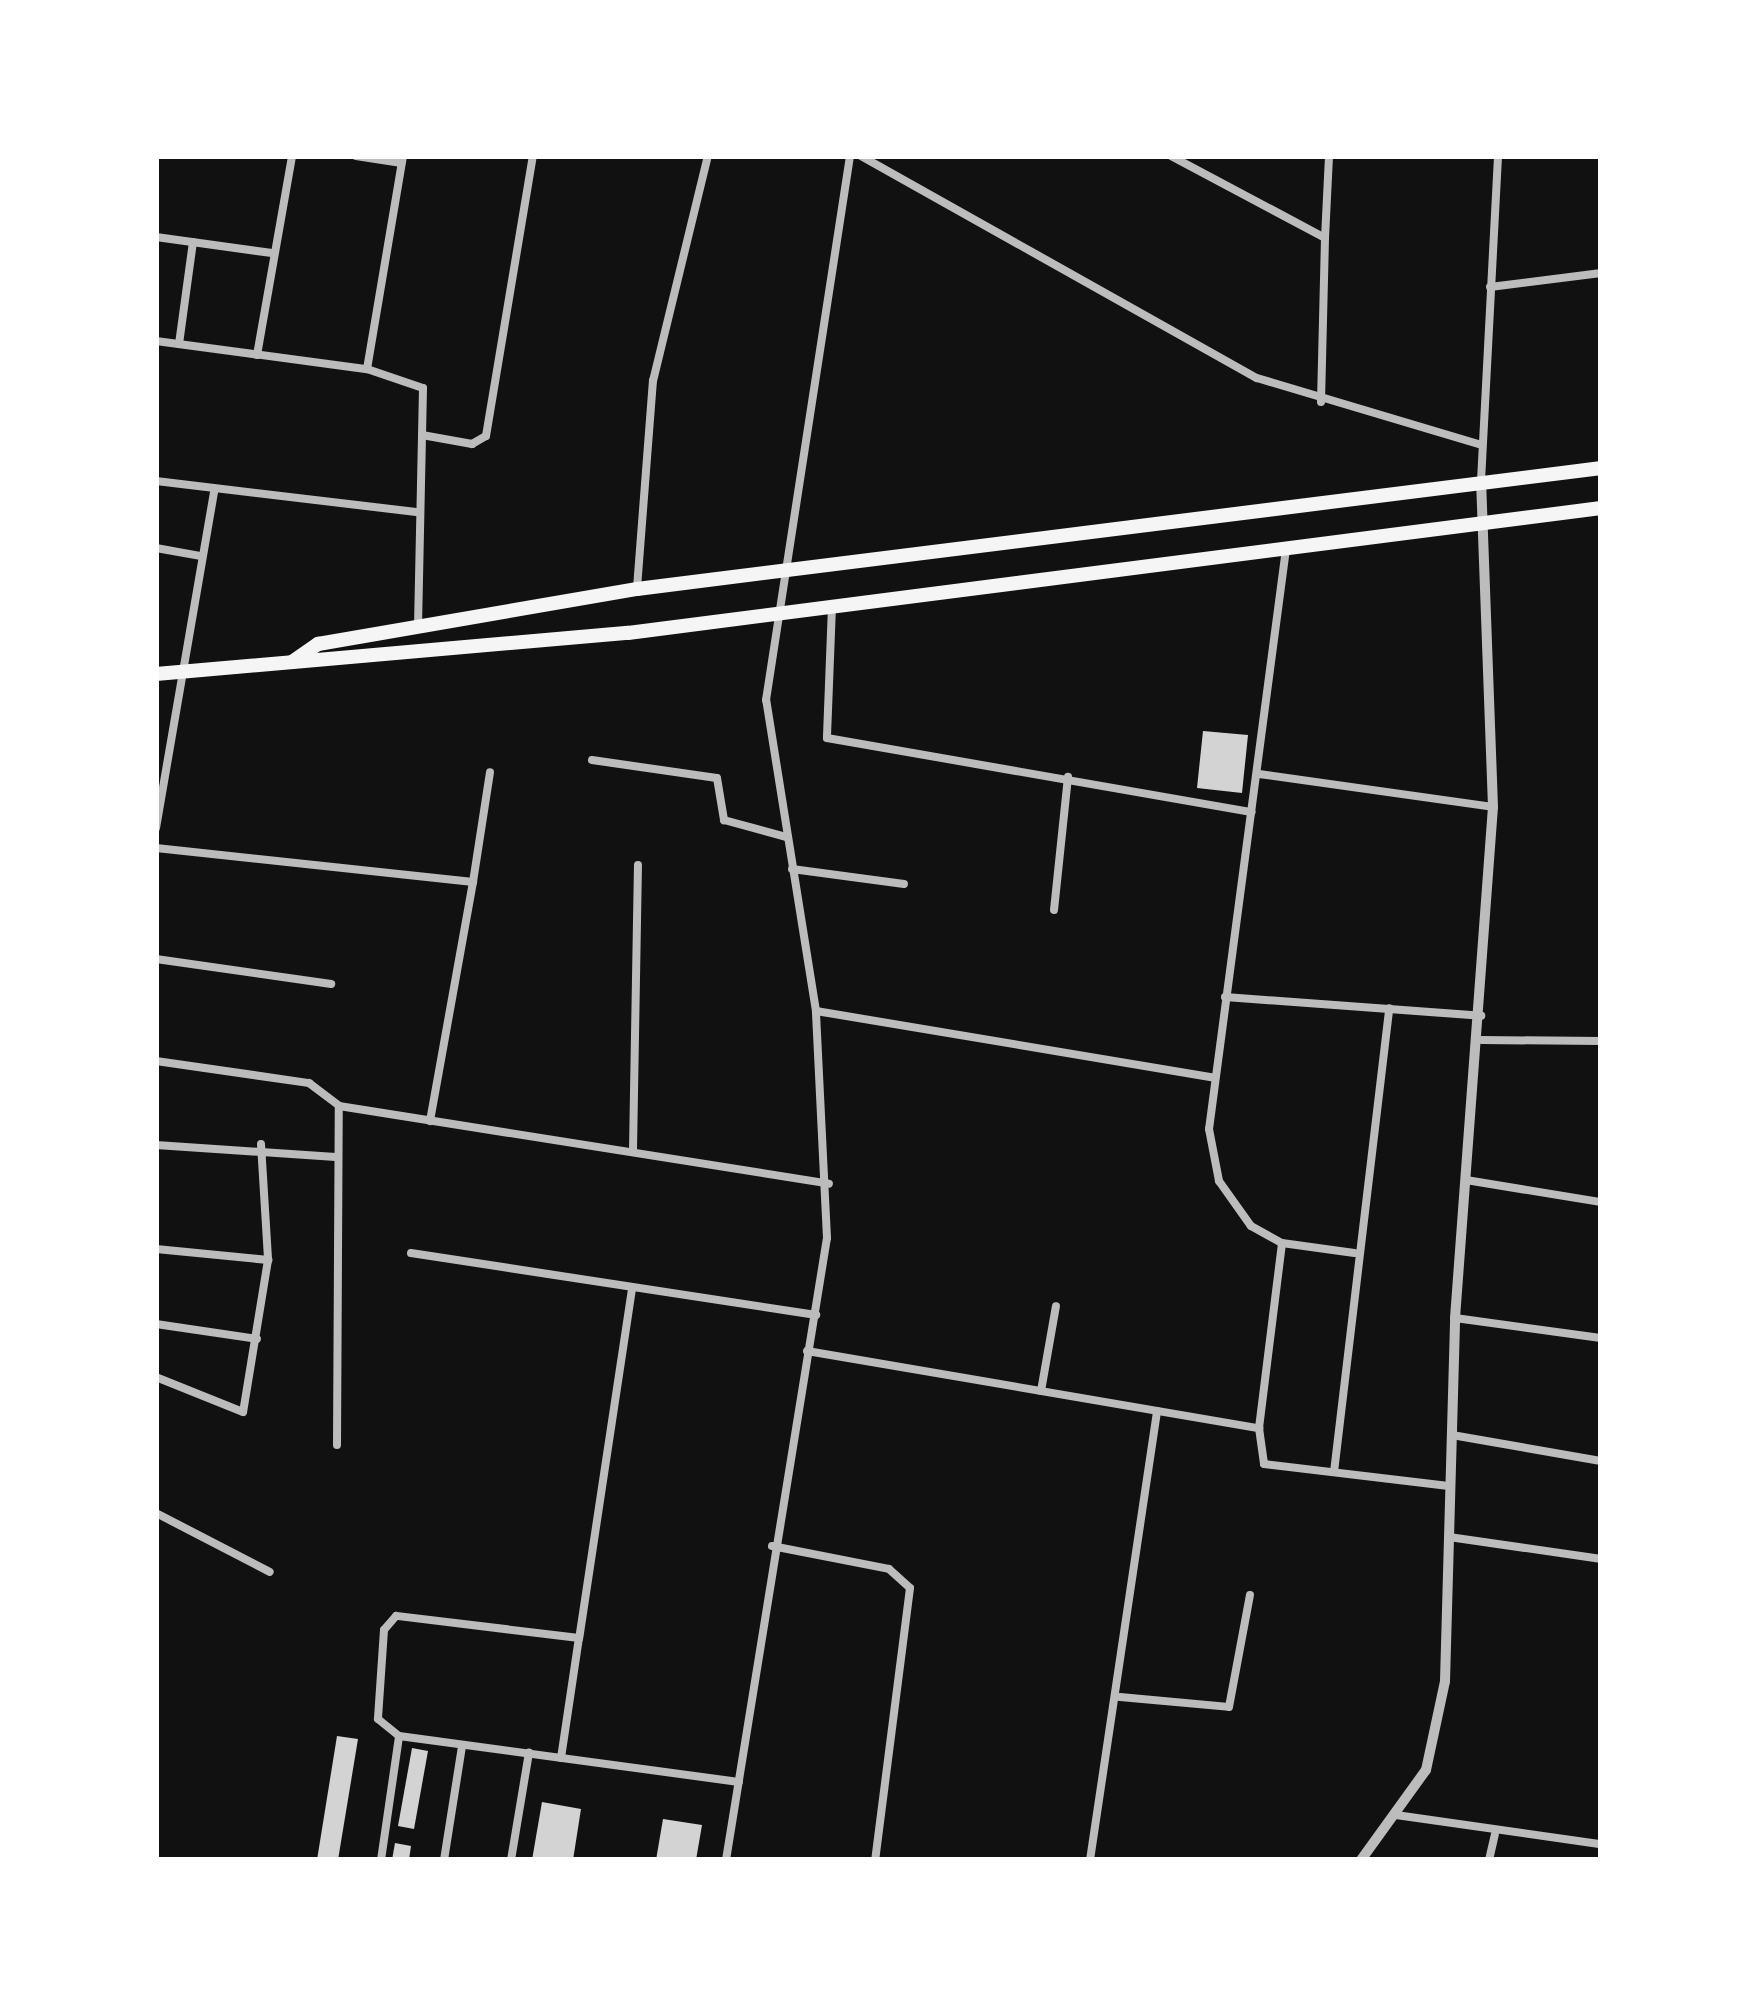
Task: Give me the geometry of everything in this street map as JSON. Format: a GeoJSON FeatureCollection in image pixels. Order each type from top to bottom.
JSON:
{"type":"FeatureCollection","features":[{"type":"Feature","properties":{"kind":"highway"},"geometry":{"type":"LineString","coordinates":[[292,662],[318,644],[637,590],[1601,468]]}},
{"type":"Feature","properties":{"kind":"highway"},"geometry":{"type":"LineString","coordinates":[[156,674],[772,613],[1484,519],[1601,508]]}},
{"type":"Feature","properties":{"kind":"street"},"geometry":{"type":"LineString","coordinates":[[257,356],[292,156]]}},
{"type":"Feature","properties":{"kind":"street"},"geometry":{"type":"LineString","coordinates":[[356,156],[402,159],[367,369]]}},
{"type":"Feature","properties":{"kind":"street"},"geometry":{"type":"LineString","coordinates":[[422,434],[472,444],[486,436],[533,156]]}},
{"type":"Feature","properties":{"kind":"street"},"geometry":{"type":"LineString","coordinates":[[637,590],[653,382],[708,156]]}},
{"type":"Feature","properties":{"kind":"street"},"geometry":{"type":"LineString","coordinates":[[726,1860],[772,1546],[816,1315],[829,1184],[816,1011],[766,722],[772,613],[850,156]]}},
{"type":"Feature","properties":{"kind":"street"},"geometry":{"type":"LineString","coordinates":[[861,156],[1219,359],[1322,402],[1478,444]]}},
{"type":"Feature","properties":{"kind":"street"},"geometry":{"type":"LineString","coordinates":[[1171,156],[1324,238]]}},
{"type":"Feature","properties":{"kind":"street"},"geometry":{"type":"LineString","coordinates":[[1322,402],[1329,156]]}},
{"type":"Feature","properties":{"kind":"street"},"geometry":{"type":"LineString","coordinates":[[1361,1860],[1396,1816],[1438,1732],[1454,1318],[1482,1040],[1493,807],[1478,444],[1498,156]]}},
{"type":"Feature","properties":{"kind":"street"},"geometry":{"type":"LineString","coordinates":[[156,237],[272,253]]}},
{"type":"Feature","properties":{"kind":"street"},"geometry":{"type":"LineString","coordinates":[[179,344],[193,242]]}},
{"type":"Feature","properties":{"kind":"street"},"geometry":{"type":"LineString","coordinates":[[1490,287],[1601,273]]}},
{"type":"Feature","properties":{"kind":"street"},"geometry":{"type":"LineString","coordinates":[[156,341],[367,369],[423,388],[416,512],[418,625]]}},
{"type":"Feature","properties":{"kind":"street"},"geometry":{"type":"LineString","coordinates":[[156,481],[416,512]]}},
{"type":"Feature","properties":{"kind":"street"},"geometry":{"type":"LineString","coordinates":[[156,828],[177,673],[214,491]]}},
{"type":"Feature","properties":{"kind":"street"},"geometry":{"type":"LineString","coordinates":[[1286,547],[1259,774],[1212,1077],[1219,1181],[1251,1226],[1282,1243],[1354,1253]]}},
{"type":"Feature","properties":{"kind":"street"},"geometry":{"type":"LineString","coordinates":[[156,548],[201,556]]}},
{"type":"Feature","properties":{"kind":"street"},"geometry":{"type":"LineString","coordinates":[[832,606],[827,738],[1252,812]]}},
{"type":"Feature","properties":{"kind":"street"},"geometry":{"type":"LineString","coordinates":[[592,760],[717,778],[724,820],[787,837]]}},
{"type":"Feature","properties":{"kind":"street"},"geometry":{"type":"LineString","coordinates":[[430,1121],[490,772]]}},
{"type":"Feature","properties":{"kind":"street"},"geometry":{"type":"LineString","coordinates":[[1259,774],[1493,807]]}},
{"type":"Feature","properties":{"kind":"street"},"geometry":{"type":"LineString","coordinates":[[1054,910],[1068,777]]}},
{"type":"Feature","properties":{"kind":"street"},"geometry":{"type":"LineString","coordinates":[[156,848],[473,882]]}},
{"type":"Feature","properties":{"kind":"street"},"geometry":{"type":"LineString","coordinates":[[633,1150],[638,865]]}},
{"type":"Feature","properties":{"kind":"street"},"geometry":{"type":"LineString","coordinates":[[792,869],[904,884]]}},
{"type":"Feature","properties":{"kind":"street"},"geometry":{"type":"LineString","coordinates":[[156,959],[332,984]]}},
{"type":"Feature","properties":{"kind":"street"},"geometry":{"type":"LineString","coordinates":[[1225,997],[1482,1016]]}},
{"type":"Feature","properties":{"kind":"street"},"geometry":{"type":"LineString","coordinates":[[1334,1472],[1354,1253],[1389,1008]]}},
{"type":"Feature","properties":{"kind":"street"},"geometry":{"type":"LineString","coordinates":[[816,1011],[1212,1077]]}},
{"type":"Feature","properties":{"kind":"street"},"geometry":{"type":"LineString","coordinates":[[1482,1040],[1601,1041]]}},
{"type":"Feature","properties":{"kind":"street"},"geometry":{"type":"LineString","coordinates":[[156,1060],[310,1083],[339,1106],[829,1184]]}},
{"type":"Feature","properties":{"kind":"street"},"geometry":{"type":"LineString","coordinates":[[337,1444],[339,1106]]}},
{"type":"Feature","properties":{"kind":"street"},"geometry":{"type":"LineString","coordinates":[[156,1145],[261,1144],[336,1157]]}},
{"type":"Feature","properties":{"kind":"street"},"geometry":{"type":"LineString","coordinates":[[156,1377],[243,1412],[268,1260],[261,1144]]}},
{"type":"Feature","properties":{"kind":"street"},"geometry":{"type":"LineString","coordinates":[[1466,1180],[1601,1202]]}},
{"type":"Feature","properties":{"kind":"street"},"geometry":{"type":"LineString","coordinates":[[1282,1243],[1259,1428],[1259,1463],[1449,1486]]}},
{"type":"Feature","properties":{"kind":"street"},"geometry":{"type":"LineString","coordinates":[[156,1249],[268,1260]]}},
{"type":"Feature","properties":{"kind":"street"},"geometry":{"type":"LineString","coordinates":[[411,1253],[816,1315]]}},
{"type":"Feature","properties":{"kind":"street"},"geometry":{"type":"LineString","coordinates":[[561,1758],[632,1289]]}},
{"type":"Feature","properties":{"kind":"street"},"geometry":{"type":"LineString","coordinates":[[1041,1391],[1056,1306]]}},
{"type":"Feature","properties":{"kind":"street"},"geometry":{"type":"LineString","coordinates":[[1454,1318],[1601,1338]]}},
{"type":"Feature","properties":{"kind":"street"},"geometry":{"type":"LineString","coordinates":[[156,1324],[257,1339]]}},
{"type":"Feature","properties":{"kind":"street"},"geometry":{"type":"LineString","coordinates":[[807,1351],[1259,1428]]}},
{"type":"Feature","properties":{"kind":"street"},"geometry":{"type":"LineString","coordinates":[[1090,1860],[1120,1697],[1157,1412]]}},
{"type":"Feature","properties":{"kind":"street"},"geometry":{"type":"LineString","coordinates":[[1451,1434],[1601,1460]]}},
{"type":"Feature","properties":{"kind":"street"},"geometry":{"type":"LineString","coordinates":[[156,1513],[270,1572]]}},
{"type":"Feature","properties":{"kind":"street"},"geometry":{"type":"LineString","coordinates":[[1449,1537],[1601,1558]]}},
{"type":"Feature","properties":{"kind":"street"},"geometry":{"type":"LineString","coordinates":[[772,1546],[889,1569],[910,1588],[875,1860]]}},
{"type":"Feature","properties":{"kind":"street"},"geometry":{"type":"LineString","coordinates":[[1120,1697],[1229,1707],[1250,1595]]}},
{"type":"Feature","properties":{"kind":"street"},"geometry":{"type":"LineString","coordinates":[[579,1638],[396,1616],[384,1630],[378,1719],[400,1736],[739,1782]]}},
{"type":"Feature","properties":{"kind":"street"},"geometry":{"type":"LineString","coordinates":[[381,1860],[400,1736]]}},
{"type":"Feature","properties":{"kind":"street"},"geometry":{"type":"LineString","coordinates":[[444,1860],[462,1746]]}},
{"type":"Feature","properties":{"kind":"street"},"geometry":{"type":"LineString","coordinates":[[511,1860],[529,1753]]}},
{"type":"Feature","properties":{"kind":"street"},"geometry":{"type":"LineString","coordinates":[[1396,1816],[1495,1835],[1601,1844]]}},
{"type":"Feature","properties":{"kind":"street"},"geometry":{"type":"LineString","coordinates":[[1490,1860],[1495,1835]]}},
{"type":"Feature","properties":{"kind":"building"},"geometry":{"type":"Polygon","coordinates":[[[1203,731],[1248,735],[1242,793],[1197,788],[1203,731]]]}},
{"type":"Feature","properties":{"kind":"building"},"geometry":{"type":"Polygon","coordinates":[[[337,1736],[358,1739],[338,1860],[317,1860],[337,1736]]]}},
{"type":"Feature","properties":{"kind":"building"},"geometry":{"type":"Polygon","coordinates":[[[412,1748],[428,1751],[414,1829],[398,1826],[412,1748]]]}},
{"type":"Feature","properties":{"kind":"building"},"geometry":{"type":"Polygon","coordinates":[[[542,1802],[581,1809],[573,1860],[532,1860],[542,1802]]]}},
{"type":"Feature","properties":{"kind":"building"},"geometry":{"type":"Polygon","coordinates":[[[663,1819],[702,1825],[696,1860],[656,1860],[663,1819]]]}},
{"type":"Feature","properties":{"kind":"building"},"geometry":{"type":"Polygon","coordinates":[[[395,1843],[411,1846],[409,1860],[392,1860],[395,1843]]]}}]}
